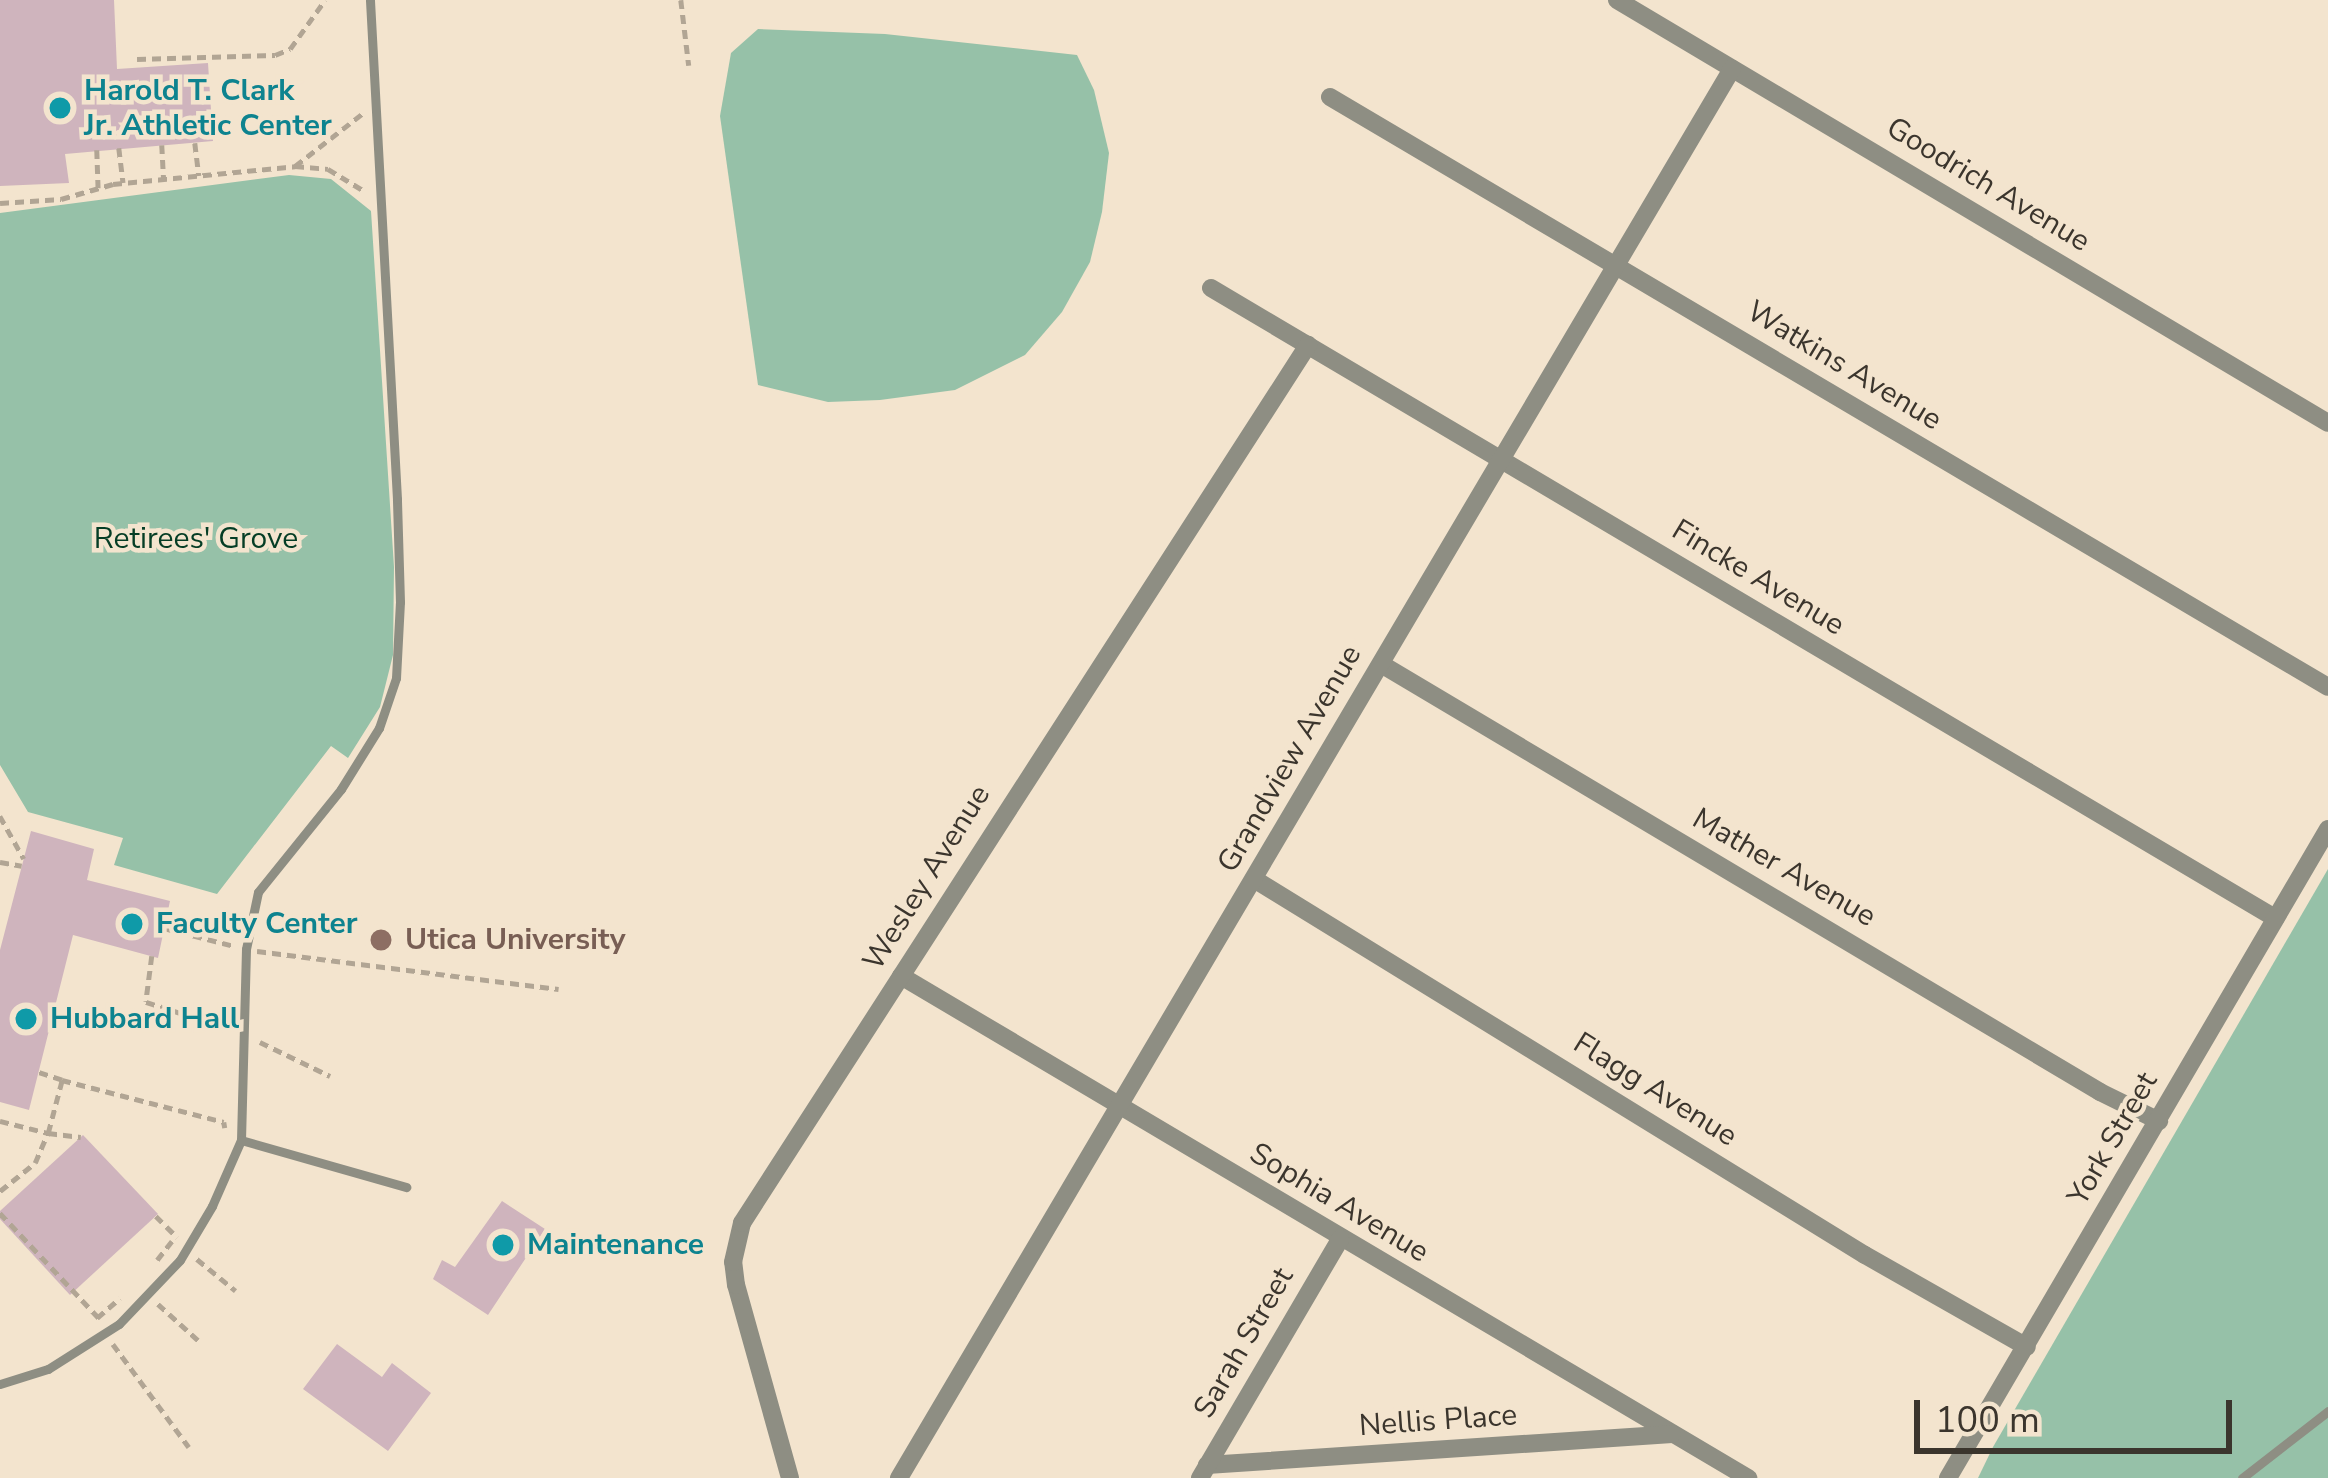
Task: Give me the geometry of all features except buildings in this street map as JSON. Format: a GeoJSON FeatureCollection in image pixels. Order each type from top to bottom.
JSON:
{"type":"FeatureCollection","features":[{"type":"Feature","properties":{"kind":"street","name":"Goodrich Avenue"},"geometry":{"type":"LineString","coordinates":[[1617,0],[2328,423]]}},
{"type":"Feature","properties":{"kind":"street","name":"Grandview Avenue"},"geometry":{"type":"LineString","coordinates":[[899,1478],[1732,69]]}},
{"type":"Feature","properties":{"kind":"street","name":"Watkins Avenue"},"geometry":{"type":"LineString","coordinates":[[1330,98],[2328,687]]}},
{"type":"Feature","properties":{"kind":"street","name":"Fincke Avenue"},"geometry":{"type":"LineString","coordinates":[[1211,288],[2275,919]]}},
{"type":"Feature","properties":{"kind":"street","name":"Wesley Avenue"},"geometry":{"type":"LineString","coordinates":[[790,1478],[736,1285],[735,1241],[742,1223],[1308,345]]}},
{"type":"Feature","properties":{"kind":"street","name":"Mather Avenue"},"geometry":{"type":"LineString","coordinates":[[1381,664],[2100,1092],[2159,1121]]}},
{"type":"Feature","properties":{"kind":"street","name":"York Street"},"geometry":{"type":"LineString","coordinates":[[1948,1478],[2328,829]]}},
{"type":"Feature","properties":{"kind":"street","name":"Flagg Avenue"},"geometry":{"type":"LineString","coordinates":[[1254,879],[1865,1255],[2027,1347]]}},
{"type":"Feature","properties":{"kind":"street","name":"Sophia Avenue"},"geometry":{"type":"LineString","coordinates":[[901,976],[1748,1478]]}},
{"type":"Feature","properties":{"kind":"street","name":"Sarah Street"},"geometry":{"type":"LineString","coordinates":[[1204,1471],[1340,1239]]}},
{"type":"Feature","properties":{"kind":"street","name":"Nellis Place"},"geometry":{"type":"LineString","coordinates":[[1204,1471],[1672,1434]]}},
{"type":"Feature","properties":{"kind":"lane"},"geometry":{"type":"LineString","coordinates":[[0,1384],[48,1369],[119,1324],[196,1234],[241,1140],[246,949],[258,892],[341,789],[379,728],[396,678],[400,602],[370,0]]}},
{"type":"Feature","properties":{"kind":"lane"},"geometry":{"type":"LineString","coordinates":[[241,1140],[406,1187]]}},
{"type":"Feature","properties":{"kind":"lane"},"geometry":{"type":"LineString","coordinates":[[2242,1478],[2328,1412]]}},
{"type":"Feature","properties":{"kind":"path"},"geometry":{"type":"LineString","coordinates":[[137,59],[275,55],[290,49],[325,0]]}},
{"type":"Feature","properties":{"kind":"path"},"geometry":{"type":"LineString","coordinates":[[682,0],[689,66]]}},
{"type":"Feature","properties":{"kind":"path"},"geometry":{"type":"LineString","coordinates":[[295,166],[364,112],[376,93]]}},
{"type":"Feature","properties":{"kind":"path"},"geometry":{"type":"LineString","coordinates":[[195,143],[199,176]]}},
{"type":"Feature","properties":{"kind":"path"},"geometry":{"type":"LineString","coordinates":[[162,145],[164,179]]}},
{"type":"Feature","properties":{"kind":"path"},"geometry":{"type":"LineString","coordinates":[[119,148],[123,183]]}},
{"type":"Feature","properties":{"kind":"path"},"geometry":{"type":"LineString","coordinates":[[97,150],[98,188]]}},
{"type":"Feature","properties":{"kind":"path"},"geometry":{"type":"LineString","coordinates":[[0,203],[61,199],[123,183],[295,166],[328,169],[359,184],[381,207]]}},
{"type":"Feature","properties":{"kind":"path"},"geometry":{"type":"LineString","coordinates":[[0,816],[23,862],[0,862]]}},
{"type":"Feature","properties":{"kind":"path"},"geometry":{"type":"LineString","coordinates":[[164,928],[246,949],[559,989]]}},
{"type":"Feature","properties":{"kind":"path"},"geometry":{"type":"LineString","coordinates":[[152,956],[146,1002],[246,1035],[330,1076]]}},
{"type":"Feature","properties":{"kind":"path"},"geometry":{"type":"LineString","coordinates":[[38,1072],[224,1122],[225,1132]]}},
{"type":"Feature","properties":{"kind":"path"},"geometry":{"type":"LineString","coordinates":[[0,1191],[35,1163],[62,1080]]}},
{"type":"Feature","properties":{"kind":"path"},"geometry":{"type":"LineString","coordinates":[[0,1121],[81,1137]]}},
{"type":"Feature","properties":{"kind":"path"},"geometry":{"type":"LineString","coordinates":[[152,1266],[188,1218]]}},
{"type":"Feature","properties":{"kind":"path"},"geometry":{"type":"LineString","coordinates":[[87,1326],[136,1284],[198,1340]]}},
{"type":"Feature","properties":{"kind":"green space"},"geometry":{"type":"Polygon","coordinates":[[[758,29],[885,34],[1077,55],[1094,90],[1109,153],[1102,212],[1090,262],[1062,312],[1025,355],[955,390],[880,400],[828,402],[758,385],[720,116],[731,53],[758,29]]]}},
{"type":"Feature","properties":{"kind":"green space","name":"Retirees' Grove"},"geometry":{"type":"Polygon","coordinates":[[[289,175],[331,179],[371,211],[394,567],[393,655],[380,707],[348,758],[331,746],[217,894],[114,865],[123,838],[28,812],[0,765],[0,213],[289,175]]]}},
{"type":"Feature","properties":{"kind":"green space"},"geometry":{"type":"Polygon","coordinates":[[[2328,869],[2328,1478],[1978,1478],[1993,1447],[2328,869]]]}},
{"type":"Feature","properties":{"kind":"place","name":"Harold T. Clark Jr. Athletic Center"},"geometry":{"type":"Point","coordinates":[60,108]}},
{"type":"Feature","properties":{"kind":"place","name":"Faculty Center"},"geometry":{"type":"Point","coordinates":[132,924]}},
{"type":"Feature","properties":{"kind":"place","name":"Utica University"},"geometry":{"type":"Point","coordinates":[381,940]}},
{"type":"Feature","properties":{"kind":"place","name":"Hubbard Hall"},"geometry":{"type":"Point","coordinates":[26,1019]}},
{"type":"Feature","properties":{"kind":"place","name":"Maintenance"},"geometry":{"type":"Point","coordinates":[503,1245]}}]}
